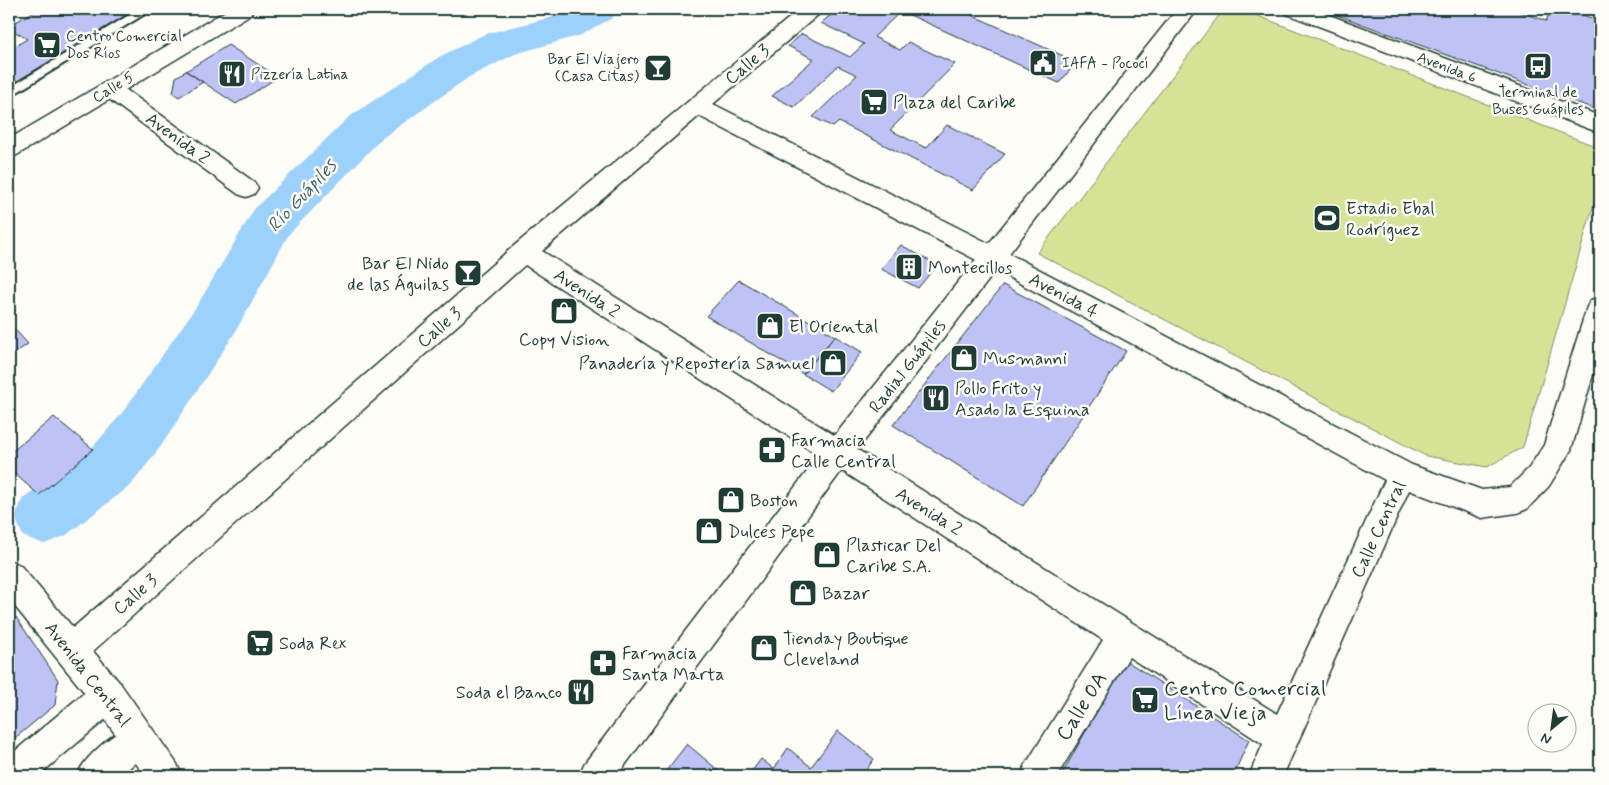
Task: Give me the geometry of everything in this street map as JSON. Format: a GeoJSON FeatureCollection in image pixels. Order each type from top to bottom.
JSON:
{"type":"FeatureCollection","features":[{"type":"Feature","properties":{"kind":"street","name":"Calle 5"},"geometry":{"type":"LineString","coordinates":[[9,149],[244,9]]}},
{"type":"Feature","properties":{"kind":"street","name":"Calle 3"},"geometry":{"type":"LineString","coordinates":[[71,650],[524,252],[812,9]]}},
{"type":"Feature","properties":{"kind":"street","name":"Radial Guápiles"},"geometry":{"type":"LineString","coordinates":[[596,776],[838,453],[1188,9]]}},
{"type":"Feature","properties":{"kind":"street","name":"Avenida 6"},"geometry":{"type":"LineString","coordinates":[[1294,9],[1600,125]]}},
{"type":"Feature","properties":{"kind":"street","name":"Avenida 2"},"geometry":{"type":"LineString","coordinates":[[110,89],[246,188]]}},
{"type":"Feature","properties":{"kind":"street","name":"Avenida 4"},"geometry":{"type":"LineString","coordinates":[[698,106],[993,257],[1402,474]]}},
{"type":"Feature","properties":{"kind":"street","name":"Avenida 2"},"geometry":{"type":"LineString","coordinates":[[524,252],[1282,737]]}},
{"type":"Feature","properties":{"kind":"street","name":"Calle Central"},"geometry":{"type":"LineString","coordinates":[[1266,776],[1402,474],[1482,504],[1517,499],[1539,477],[1557,450],[1600,308]]}},
{"type":"Feature","properties":{"kind":"street","name":"Avenida Central"},"geometry":{"type":"LineString","coordinates":[[9,575],[108,695],[137,739],[165,776]]}},
{"type":"Feature","properties":{"kind":"street","name":"Calle 0A"},"geometry":{"type":"LineString","coordinates":[[1038,776],[1124,635]]}},
{"type":"Feature","properties":{"kind":"street"},"geometry":{"type":"LineString","coordinates":[[12,776],[108,695]]}},
{"type":"Feature","properties":{"kind":"street"},"geometry":{"type":"LineString","coordinates":[[94,776],[137,739]]}},
{"type":"Feature","properties":{"kind":"lane"},"geometry":{"type":"LineString","coordinates":[[9,93],[147,9]]}},
{"type":"Feature","properties":{"kind":"green space","name":"Estadio Ebal Rodríguez"},"geometry":{"type":"Polygon","coordinates":[[[1224,9],[1240,9],[1600,148],[1600,183],[1523,447],[1487,467],[1426,456],[1037,253],[1224,9]]]}},
{"type":"Feature","properties":{"kind":"building","name":"Centro Comercial Dos Ríos"},"geometry":{"type":"Polygon","coordinates":[[[38,9],[136,9],[9,86],[9,50],[27,39],[9,28],[9,26],[38,9]]]}},
{"type":"Feature","properties":{"kind":"building","name":"Plaza del Caribe"},"geometry":{"type":"Polygon","coordinates":[[[838,9],[958,9],[1077,62],[1059,83],[901,11],[874,37],[900,50],[908,42],[955,64],[890,130],[926,148],[947,125],[1005,154],[973,190],[839,122],[833,127],[813,117],[857,75],[838,66],[794,107],[772,96],[814,59],[788,46],[802,34],[850,57],[864,44],[821,23],[838,9]]]}},
{"type":"Feature","properties":{"kind":"building","name":"Terminal de Buses Guápiles"},"geometry":{"type":"Polygon","coordinates":[[[1321,9],[1512,9],[1546,21],[1551,9],[1565,9],[1600,21],[1600,111],[1321,9]]]}},
{"type":"Feature","properties":{"kind":"building","name":"Pizzería Latina"},"geometry":{"type":"Polygon","coordinates":[[[228,45],[278,77],[236,104],[186,71],[228,45]]]}},
{"type":"Feature","properties":{"kind":"building"},"geometry":{"type":"Polygon","coordinates":[[[186,71],[203,82],[179,97],[173,93],[176,77],[186,71]]]}},
{"type":"Feature","properties":{"kind":"building","name":"Montecillos"},"geometry":{"type":"Polygon","coordinates":[[[901,245],[937,265],[918,288],[881,269],[901,245]]]}},
{"type":"Feature","properties":{"kind":"building","name":"El Oriental"},"geometry":{"type":"Polygon","coordinates":[[[739,280],[835,336],[803,374],[706,316],[739,280]]]}},
{"type":"Feature","properties":{"kind":"building"},"geometry":{"type":"Polygon","coordinates":[[[1003,285],[1126,351],[1023,506],[893,425],[1003,285]]]}},
{"type":"Feature","properties":{"kind":"building"},"geometry":{"type":"Polygon","coordinates":[[[9,323],[28,344],[9,357],[9,323]]]}},
{"type":"Feature","properties":{"kind":"building","name":"Panadería y Repostería Samuel"},"geometry":{"type":"Polygon","coordinates":[[[835,336],[862,352],[831,391],[803,374],[835,336]]]}},
{"type":"Feature","properties":{"kind":"building"},"geometry":{"type":"Polygon","coordinates":[[[54,417],[93,449],[39,495],[9,469],[9,454],[54,417]]]}},
{"type":"Feature","properties":{"kind":"building"},"geometry":{"type":"Polygon","coordinates":[[[16,617],[58,680],[55,705],[9,743],[9,623],[16,617]]]}},
{"type":"Feature","properties":{"kind":"building","name":"Centro Comercial Línea Vieja"},"geometry":{"type":"Polygon","coordinates":[[[1125,660],[1249,740],[1233,776],[1061,776],[1125,660]]]}},
{"type":"Feature","properties":{"kind":"building"},"geometry":{"type":"Polygon","coordinates":[[[838,731],[874,759],[862,776],[748,776],[761,759],[774,769],[788,748],[811,767],[838,731]]]}},
{"type":"Feature","properties":{"kind":"building"},"geometry":{"type":"Polygon","coordinates":[[[687,744],[725,776],[662,776],[687,744]]]}},
{"type":"Feature","properties":{"kind":"waterway","name":"Río Guápiles"},"geometry":{"type":"LineString","coordinates":[[44,517],[111,467],[142,429],[216,319],[272,221],[365,128],[454,67],[500,44],[567,26],[598,9]]}},
{"type":"Feature","properties":{"kind":"place","name":"Centro Comercial Dos Ríos"},"geometry":{"type":"Point","coordinates":[47,45]}},
{"type":"Feature","properties":{"kind":"place","name":"IAFA - Pococí"},"geometry":{"type":"Point","coordinates":[1043,63]}},
{"type":"Feature","properties":{"kind":"place","name":"Terminal de Buses Guápiles"},"geometry":{"type":"Point","coordinates":[1538,66]}},
{"type":"Feature","properties":{"kind":"place","name":"Bar El Viajero (Casa Citas)"},"geometry":{"type":"Point","coordinates":[658,68]}},
{"type":"Feature","properties":{"kind":"place","name":"Pizzería Latina"},"geometry":{"type":"Point","coordinates":[232,74]}},
{"type":"Feature","properties":{"kind":"place","name":"Plaza del Caribe"},"geometry":{"type":"Point","coordinates":[874,102]}},
{"type":"Feature","properties":{"kind":"place","name":"Estadio Ebal Rodríguez"},"geometry":{"type":"Point","coordinates":[1327,218]}},
{"type":"Feature","properties":{"kind":"place","name":"Montecillos"},"geometry":{"type":"Point","coordinates":[909,267]}},
{"type":"Feature","properties":{"kind":"place","name":"Bar El Nido de las Águilas"},"geometry":{"type":"Point","coordinates":[468,273]}},
{"type":"Feature","properties":{"kind":"place","name":"Copy Vision"},"geometry":{"type":"Point","coordinates":[564,311]}},
{"type":"Feature","properties":{"kind":"place","name":"El Oriental"},"geometry":{"type":"Point","coordinates":[770,326]}},
{"type":"Feature","properties":{"kind":"place","name":"Musmanni"},"geometry":{"type":"Point","coordinates":[964,358]}},
{"type":"Feature","properties":{"kind":"place","name":"Panadería y Repostería Samuel"},"geometry":{"type":"Point","coordinates":[833,363]}},
{"type":"Feature","properties":{"kind":"place","name":"Pollo Frito y Asado la Esquina"},"geometry":{"type":"Point","coordinates":[936,398]}},
{"type":"Feature","properties":{"kind":"place","name":"Farmacia Calle Central"},"geometry":{"type":"Point","coordinates":[772,450]}},
{"type":"Feature","properties":{"kind":"place","name":"Boston"},"geometry":{"type":"Point","coordinates":[731,500]}},
{"type":"Feature","properties":{"kind":"place","name":"Dulces Pepe"},"geometry":{"type":"Point","coordinates":[709,531]}},
{"type":"Feature","properties":{"kind":"place","name":"Plasticar Del Caribe S.A."},"geometry":{"type":"Point","coordinates":[827,555]}},
{"type":"Feature","properties":{"kind":"place","name":"Bazar"},"geometry":{"type":"Point","coordinates":[803,593]}},
{"type":"Feature","properties":{"kind":"place","name":"Soda Rex"},"geometry":{"type":"Point","coordinates":[260,643]}},
{"type":"Feature","properties":{"kind":"place","name":"Tienday Boutique Cleveland"},"geometry":{"type":"Point","coordinates":[764,648]}},
{"type":"Feature","properties":{"kind":"place","name":"Farmacia Santa Marta"},"geometry":{"type":"Point","coordinates":[603,663]}},
{"type":"Feature","properties":{"kind":"place","name":"Soda el Banco"},"geometry":{"type":"Point","coordinates":[581,692]}},
{"type":"Feature","properties":{"kind":"place","name":"Centro Comercial Línea Vieja"},"geometry":{"type":"Point","coordinates":[1145,700]}}]}
